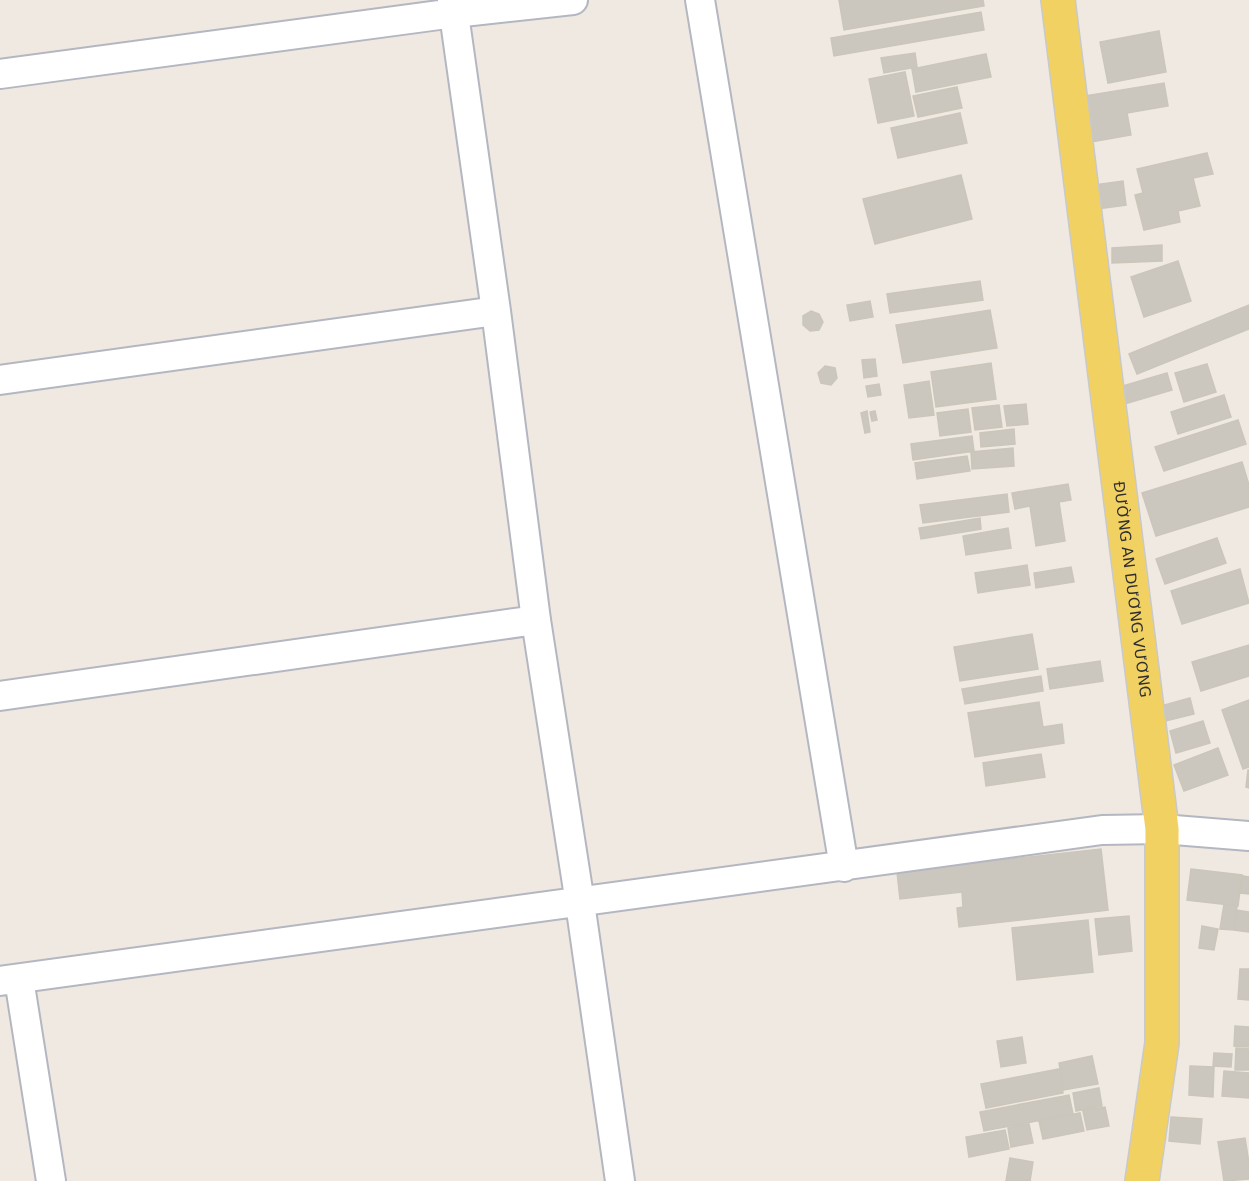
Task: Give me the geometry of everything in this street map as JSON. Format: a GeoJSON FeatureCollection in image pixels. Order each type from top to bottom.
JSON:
{"type":"FeatureCollection","features":[{"type":"Feature","properties":{"kind":"main road","name":"ĐƯỜNG AN DƯƠNG VƯƠNG"},"geometry":{"type":"LineString","coordinates":[[1058,0],[1162,829],[1162,1043],[1142,1181]]}},
{"type":"Feature","properties":{"kind":"street"},"geometry":{"type":"LineString","coordinates":[[0,74],[453,6],[573,0]]}},
{"type":"Feature","properties":{"kind":"street"},"geometry":{"type":"LineString","coordinates":[[700,0],[844,867]]}},
{"type":"Feature","properties":{"kind":"street"},"geometry":{"type":"LineString","coordinates":[[453,6],[536,620],[620,1181]]}},
{"type":"Feature","properties":{"kind":"street"},"geometry":{"type":"LineString","coordinates":[[0,380],[496,311]]}},
{"type":"Feature","properties":{"kind":"street"},"geometry":{"type":"LineString","coordinates":[[0,696],[536,620]]}},
{"type":"Feature","properties":{"kind":"street"},"geometry":{"type":"LineString","coordinates":[[51,1181],[9,980],[1102,830],[1162,829],[1249,836]]}},
{"type":"Feature","properties":{"kind":"building"},"geometry":{"type":"Polygon","coordinates":[[[839,0],[983,0],[984,6],[844,30],[839,0]]]}},
{"type":"Feature","properties":{"kind":"building"},"geometry":{"type":"Polygon","coordinates":[[[981,12],[984,30],[834,56],[831,38],[981,12]]]}},
{"type":"Feature","properties":{"kind":"building"},"geometry":{"type":"Polygon","coordinates":[[[1159,31],[1166,72],[1108,83],[1100,42],[1159,31]]]}},
{"type":"Feature","properties":{"kind":"building"},"geometry":{"type":"Polygon","coordinates":[[[915,53],[917,67],[884,73],[881,58],[915,53]]]}},
{"type":"Feature","properties":{"kind":"building"},"geometry":{"type":"Polygon","coordinates":[[[986,54],[991,77],[916,92],[912,69],[986,54]]]}},
{"type":"Feature","properties":{"kind":"building"},"geometry":{"type":"Polygon","coordinates":[[[905,72],[914,116],[878,123],[869,79],[905,72]]]}},
{"type":"Feature","properties":{"kind":"building"},"geometry":{"type":"Polygon","coordinates":[[[1164,83],[1168,106],[1127,113],[1131,135],[1086,143],[1078,97],[1164,83]]]}},
{"type":"Feature","properties":{"kind":"building"},"geometry":{"type":"Polygon","coordinates":[[[957,87],[962,108],[918,117],[913,96],[957,87]]]}},
{"type":"Feature","properties":{"kind":"building"},"geometry":{"type":"Polygon","coordinates":[[[960,113],[967,143],[898,158],[891,128],[960,113]]]}},
{"type":"Feature","properties":{"kind":"building"},"geometry":{"type":"Polygon","coordinates":[[[1207,153],[1213,174],[1193,178],[1200,206],[1178,211],[1180,222],[1144,230],[1135,195],[1143,193],[1137,169],[1207,153]]]}},
{"type":"Feature","properties":{"kind":"building"},"geometry":{"type":"Polygon","coordinates":[[[961,175],[972,219],[875,244],[863,199],[961,175]]]}},
{"type":"Feature","properties":{"kind":"building"},"geometry":{"type":"Polygon","coordinates":[[[1123,181],[1126,205],[1090,210],[1087,186],[1123,181]]]}},
{"type":"Feature","properties":{"kind":"building"},"geometry":{"type":"Polygon","coordinates":[[[1162,245],[1162,261],[1112,263],[1112,248],[1162,245]]]}},
{"type":"Feature","properties":{"kind":"building"},"geometry":{"type":"Polygon","coordinates":[[[1178,261],[1191,301],[1144,317],[1131,277],[1178,261]]]}},
{"type":"Feature","properties":{"kind":"building"},"geometry":{"type":"Polygon","coordinates":[[[980,281],[983,300],[890,313],[887,294],[980,281]]]}},
{"type":"Feature","properties":{"kind":"building"},"geometry":{"type":"Polygon","coordinates":[[[870,301],[873,317],[850,321],[847,305],[870,301]]]}},
{"type":"Feature","properties":{"kind":"building"},"geometry":{"type":"Polygon","coordinates":[[[1249,305],[1249,329],[1137,374],[1129,354],[1249,305]]]}},
{"type":"Feature","properties":{"kind":"building"},"geometry":{"type":"Polygon","coordinates":[[[990,310],[997,348],[903,363],[896,325],[990,310]]]}},
{"type":"Feature","properties":{"kind":"building"},"geometry":{"type":"Polygon","coordinates":[[[811,311],[819,314],[823,322],[819,330],[810,331],[803,325],[803,316],[811,311]]]}},
{"type":"Feature","properties":{"kind":"building"},"geometry":{"type":"Polygon","coordinates":[[[875,359],[877,376],[864,378],[862,360],[875,359]]]}},
{"type":"Feature","properties":{"kind":"building"},"geometry":{"type":"Polygon","coordinates":[[[991,363],[996,399],[936,407],[931,372],[991,363]]]}},
{"type":"Feature","properties":{"kind":"building"},"geometry":{"type":"Polygon","coordinates":[[[1207,364],[1216,392],[1184,402],[1175,373],[1207,364]]]}},
{"type":"Feature","properties":{"kind":"building"},"geometry":{"type":"Polygon","coordinates":[[[825,366],[835,368],[837,378],[831,385],[821,383],[818,373],[825,366]]]}},
{"type":"Feature","properties":{"kind":"building"},"geometry":{"type":"Polygon","coordinates":[[[1167,373],[1172,390],[1121,405],[1116,388],[1167,373]]]}},
{"type":"Feature","properties":{"kind":"building"},"geometry":{"type":"Polygon","coordinates":[[[929,381],[934,415],[909,418],[904,385],[929,381]]]}},
{"type":"Feature","properties":{"kind":"building"},"geometry":{"type":"Polygon","coordinates":[[[879,384],[881,395],[868,397],[866,386],[879,384]]]}},
{"type":"Feature","properties":{"kind":"building"},"geometry":{"type":"Polygon","coordinates":[[[1224,395],[1231,417],[1178,434],[1171,412],[1224,395]]]}},
{"type":"Feature","properties":{"kind":"building"},"geometry":{"type":"Polygon","coordinates":[[[1026,404],[1028,424],[1007,426],[1004,406],[1026,404]]]}},
{"type":"Feature","properties":{"kind":"building"},"geometry":{"type":"Polygon","coordinates":[[[999,405],[1002,427],[975,430],[972,408],[999,405]]]}},
{"type":"Feature","properties":{"kind":"building"},"geometry":{"type":"Polygon","coordinates":[[[968,409],[971,432],[940,436],[937,413],[968,409]]]}},
{"type":"Feature","properties":{"kind":"building"},"geometry":{"type":"Polygon","coordinates":[[[867,411],[870,432],[865,433],[861,413],[867,411]]]}},
{"type":"Feature","properties":{"kind":"building"},"geometry":{"type":"Polygon","coordinates":[[[875,411],[877,420],[872,421],[870,412],[875,411]]]}},
{"type":"Feature","properties":{"kind":"building"},"geometry":{"type":"Polygon","coordinates":[[[1238,420],[1246,444],[1164,471],[1155,447],[1238,420]]]}},
{"type":"Feature","properties":{"kind":"building"},"geometry":{"type":"Polygon","coordinates":[[[1014,429],[1015,444],[981,447],[980,433],[1014,429]]]}},
{"type":"Feature","properties":{"kind":"building"},"geometry":{"type":"Polygon","coordinates":[[[972,436],[974,451],[913,460],[911,444],[972,436]]]}},
{"type":"Feature","properties":{"kind":"building"},"geometry":{"type":"Polygon","coordinates":[[[1013,448],[1014,466],[972,469],[971,452],[1013,448]]]}},
{"type":"Feature","properties":{"kind":"building"},"geometry":{"type":"Polygon","coordinates":[[[967,456],[970,471],[917,479],[915,463],[967,456]]]}},
{"type":"Feature","properties":{"kind":"building"},"geometry":{"type":"Polygon","coordinates":[[[1242,462],[1249,485],[1249,507],[1156,536],[1142,493],[1242,462]]]}},
{"type":"Feature","properties":{"kind":"building"},"geometry":{"type":"Polygon","coordinates":[[[1068,484],[1071,500],[1059,502],[1065,541],[1036,546],[1030,506],[1015,509],[1012,493],[1068,484]]]}},
{"type":"Feature","properties":{"kind":"building"},"geometry":{"type":"Polygon","coordinates":[[[1007,494],[1009,512],[923,523],[920,505],[1007,494]]]}},
{"type":"Feature","properties":{"kind":"building"},"geometry":{"type":"Polygon","coordinates":[[[980,518],[981,529],[921,539],[919,528],[980,518]]]}},
{"type":"Feature","properties":{"kind":"building"},"geometry":{"type":"Polygon","coordinates":[[[1008,528],[1011,548],[966,555],[963,536],[1008,528]]]}},
{"type":"Feature","properties":{"kind":"building"},"geometry":{"type":"Polygon","coordinates":[[[1217,538],[1226,563],[1165,584],[1156,559],[1217,538]]]}},
{"type":"Feature","properties":{"kind":"building"},"geometry":{"type":"Polygon","coordinates":[[[1027,565],[1030,585],[978,593],[975,573],[1027,565]]]}},
{"type":"Feature","properties":{"kind":"building"},"geometry":{"type":"Polygon","coordinates":[[[1071,567],[1074,582],[1036,588],[1034,573],[1071,567]]]}},
{"type":"Feature","properties":{"kind":"building"},"geometry":{"type":"Polygon","coordinates":[[[1240,569],[1249,603],[1182,624],[1171,591],[1240,569]]]}},
{"type":"Feature","properties":{"kind":"building"},"geometry":{"type":"Polygon","coordinates":[[[1032,634],[1038,669],[960,681],[954,647],[1032,634]]]}},
{"type":"Feature","properties":{"kind":"building"},"geometry":{"type":"Polygon","coordinates":[[[1249,645],[1249,676],[1201,691],[1192,662],[1249,645]]]}},
{"type":"Feature","properties":{"kind":"building"},"geometry":{"type":"Polygon","coordinates":[[[1100,661],[1103,681],[1050,689],[1047,669],[1100,661]]]}},
{"type":"Feature","properties":{"kind":"building"},"geometry":{"type":"Polygon","coordinates":[[[1041,676],[1043,691],[965,704],[962,689],[1041,676]]]}},
{"type":"Feature","properties":{"kind":"building"},"geometry":{"type":"Polygon","coordinates":[[[1190,698],[1194,714],[1165,721],[1161,706],[1190,698]]]}},
{"type":"Feature","properties":{"kind":"building"},"geometry":{"type":"Polygon","coordinates":[[[1249,700],[1249,767],[1243,769],[1222,710],[1249,700]]]}},
{"type":"Feature","properties":{"kind":"building"},"geometry":{"type":"Polygon","coordinates":[[[1039,702],[1043,727],[1062,724],[1064,743],[975,757],[968,713],[1039,702]]]}},
{"type":"Feature","properties":{"kind":"building"},"geometry":{"type":"Polygon","coordinates":[[[1203,721],[1210,743],[1176,753],[1170,731],[1203,721]]]}},
{"type":"Feature","properties":{"kind":"building"},"geometry":{"type":"Polygon","coordinates":[[[1218,748],[1228,775],[1184,791],[1174,765],[1218,748]]]}},
{"type":"Feature","properties":{"kind":"building"},"geometry":{"type":"Polygon","coordinates":[[[1041,754],[1045,777],[986,786],[983,763],[1041,754]]]}},
{"type":"Feature","properties":{"kind":"building"},"geometry":{"type":"Polygon","coordinates":[[[1249,770],[1249,788],[1246,787],[1249,770]]]}},
{"type":"Feature","properties":{"kind":"building"},"geometry":{"type":"Polygon","coordinates":[[[1101,849],[1108,910],[959,927],[957,908],[963,907],[962,892],[900,899],[897,872],[1101,849]]]}},
{"type":"Feature","properties":{"kind":"building"},"geometry":{"type":"Polygon","coordinates":[[[1191,869],[1242,875],[1238,906],[1187,900],[1191,869]]]}},
{"type":"Feature","properties":{"kind":"building"},"geometry":{"type":"Polygon","coordinates":[[[1243,876],[1249,877],[1249,894],[1241,893],[1243,876]]]}},
{"type":"Feature","properties":{"kind":"building"},"geometry":{"type":"Polygon","coordinates":[[[1224,904],[1237,906],[1234,930],[1220,929],[1224,904]]]}},
{"type":"Feature","properties":{"kind":"building"},"geometry":{"type":"Polygon","coordinates":[[[1236,910],[1249,912],[1249,932],[1234,930],[1236,910]]]}},
{"type":"Feature","properties":{"kind":"building"},"geometry":{"type":"Polygon","coordinates":[[[1129,916],[1132,951],[1099,955],[1095,919],[1129,916]]]}},
{"type":"Feature","properties":{"kind":"building"},"geometry":{"type":"Polygon","coordinates":[[[1088,920],[1093,972],[1017,980],[1012,928],[1088,920]]]}},
{"type":"Feature","properties":{"kind":"building"},"geometry":{"type":"Polygon","coordinates":[[[1202,926],[1218,929],[1214,950],[1199,948],[1202,926]]]}},
{"type":"Feature","properties":{"kind":"building"},"geometry":{"type":"Polygon","coordinates":[[[1240,969],[1249,969],[1249,1000],[1238,999],[1240,969]]]}},
{"type":"Feature","properties":{"kind":"building"},"geometry":{"type":"Polygon","coordinates":[[[1235,1026],[1249,1027],[1249,1047],[1234,1046],[1235,1026]]]}},
{"type":"Feature","properties":{"kind":"building"},"geometry":{"type":"Polygon","coordinates":[[[1022,1037],[1026,1063],[1001,1067],[997,1041],[1022,1037]]]}},
{"type":"Feature","properties":{"kind":"building"},"geometry":{"type":"Polygon","coordinates":[[[1236,1048],[1249,1049],[1249,1070],[1235,1070],[1236,1048]]]}},
{"type":"Feature","properties":{"kind":"building"},"geometry":{"type":"Polygon","coordinates":[[[1214,1053],[1232,1054],[1231,1067],[1213,1066],[1214,1053]]]}},
{"type":"Feature","properties":{"kind":"building"},"geometry":{"type":"Polygon","coordinates":[[[1092,1056],[1098,1084],[1064,1090],[1059,1063],[1092,1056]]]}},
{"type":"Feature","properties":{"kind":"building"},"geometry":{"type":"Polygon","coordinates":[[[1190,1066],[1214,1067],[1213,1097],[1189,1095],[1190,1066]]]}},
{"type":"Feature","properties":{"kind":"building"},"geometry":{"type":"Polygon","coordinates":[[[1059,1069],[1063,1093],[986,1108],[981,1084],[1059,1069]]]}},
{"type":"Feature","properties":{"kind":"building"},"geometry":{"type":"Polygon","coordinates":[[[1224,1071],[1249,1073],[1249,1098],[1222,1096],[1224,1071]]]}},
{"type":"Feature","properties":{"kind":"building"},"geometry":{"type":"Polygon","coordinates":[[[1099,1088],[1102,1106],[1076,1111],[1073,1093],[1099,1088]]]}},
{"type":"Feature","properties":{"kind":"building"},"geometry":{"type":"Polygon","coordinates":[[[1069,1095],[1073,1114],[984,1131],[980,1112],[1069,1095]]]}},
{"type":"Feature","properties":{"kind":"building"},"geometry":{"type":"Polygon","coordinates":[[[1105,1107],[1109,1126],[1087,1130],[1083,1111],[1105,1107]]]}},
{"type":"Feature","properties":{"kind":"building"},"geometry":{"type":"Polygon","coordinates":[[[1080,1113],[1084,1131],[1043,1139],[1039,1121],[1080,1113]]]}},
{"type":"Feature","properties":{"kind":"building"},"geometry":{"type":"Polygon","coordinates":[[[1171,1117],[1202,1119],[1200,1144],[1169,1141],[1171,1117]]]}},
{"type":"Feature","properties":{"kind":"building"},"geometry":{"type":"Polygon","coordinates":[[[1029,1124],[1033,1143],[1011,1147],[1008,1128],[1029,1124]]]}},
{"type":"Feature","properties":{"kind":"building"},"geometry":{"type":"Polygon","coordinates":[[[1005,1130],[1009,1149],[969,1157],[966,1137],[1005,1130]]]}},
{"type":"Feature","properties":{"kind":"building"},"geometry":{"type":"Polygon","coordinates":[[[1245,1138],[1249,1179],[1224,1181],[1218,1142],[1245,1138]]]}},
{"type":"Feature","properties":{"kind":"building"},"geometry":{"type":"Polygon","coordinates":[[[1010,1158],[1033,1162],[1030,1181],[1006,1181],[1010,1158]]]}}]}
